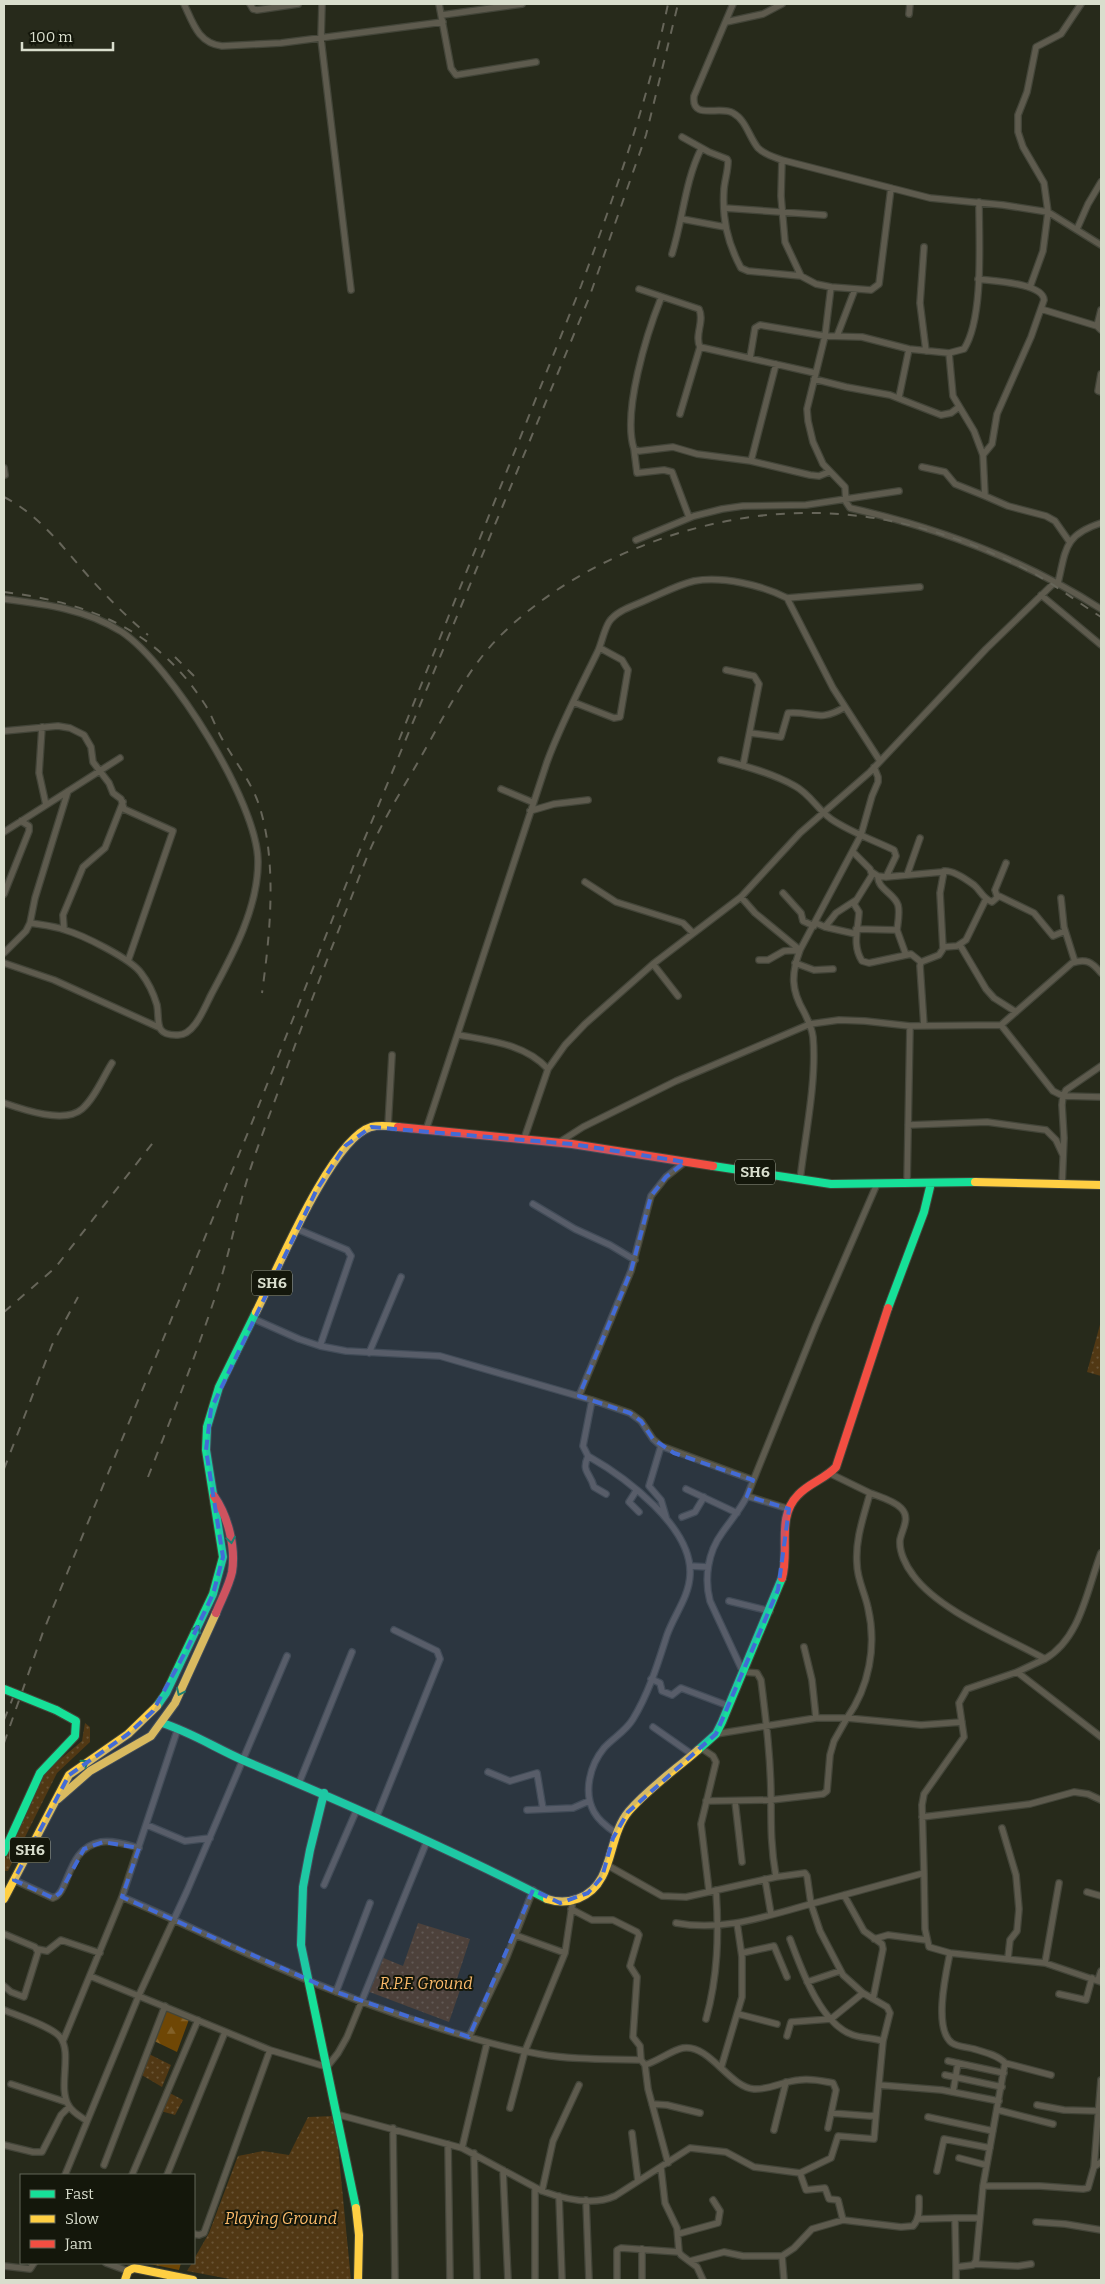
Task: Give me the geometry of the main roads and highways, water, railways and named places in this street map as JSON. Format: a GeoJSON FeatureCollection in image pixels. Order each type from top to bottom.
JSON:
{"type":"FeatureCollection","features":[{"type":"Feature","properties":{"kind":"main road","name":"SH6"},"geometry":{"type":"LineString","coordinates":[[4,1899],[56,1801],[62,1785],[69,1775],[134,1729],[153,1711],[166,1693],[213,1594],[223,1558],[222,1542],[206,1450],[211,1409],[219,1387],[316,1191],[345,1146],[357,1135],[371,1127],[388,1126],[558,1142],[831,1184],[1101,1185]]}},
{"type":"Feature","properties":{"kind":"main road"},"geometry":{"type":"LineString","coordinates":[[162,1723],[178,1728],[243,1760],[324,1793],[560,1903],[572,1905],[595,1886],[602,1877],[616,1833],[624,1818],[636,1804],[716,1734],[770,1611],[784,1570],[785,1526],[789,1508],[794,1498],[804,1488],[831,1474],[836,1467],[900,1272],[924,1212],[931,1183]]}},
{"type":"Feature","properties":{"kind":"main road","name":"SH6"},"geometry":{"type":"LineString","coordinates":[[56,1801],[79,1779],[151,1736],[175,1703],[225,1592],[232,1572],[231,1538],[220,1505],[214,1496]]}},
{"type":"Feature","properties":{"kind":"main road"},"geometry":{"type":"LineString","coordinates":[[4,1689],[71,1716],[76,1721],[75,1736],[40,1773],[4,1852]]}},
{"type":"Feature","properties":{"kind":"main road"},"geometry":{"type":"LineString","coordinates":[[324,1793],[309,1849],[299,1917],[301,1945],[356,2207],[358,2280]]}},
{"type":"Feature","properties":{"kind":"main road"},"geometry":{"type":"LineString","coordinates":[[4,1885],[13,1881]]}},
{"type":"Feature","properties":{"kind":"main road"},"geometry":{"type":"LineString","coordinates":[[125,2280],[126,2270],[134,2268],[193,2280]]}},
{"type":"Feature","properties":{"kind":"railway"},"geometry":{"type":"LineString","coordinates":[[399,740],[594,251],[641,111],[668,4]]}},
{"type":"Feature","properties":{"kind":"railway"},"geometry":{"type":"LineString","coordinates":[[4,1743],[43,1632],[251,1125],[357,857],[589,298],[646,135],[678,4]]}},
{"type":"Feature","properties":{"kind":"railway"},"geometry":{"type":"LineString","coordinates":[[4,497],[29,513],[40,523],[104,593],[148,635]]}},
{"type":"Feature","properties":{"kind":"railway"},"geometry":{"type":"LineString","coordinates":[[148,1477],[211,1309],[259,1142],[374,841],[457,693],[488,649],[523,615],[575,578],[603,563],[662,539],[722,522],[763,515],[804,513],[844,514],[883,520],[922,528],[960,540],[1035,574],[1101,617]]}},
{"type":"Feature","properties":{"kind":"railway"},"geometry":{"type":"LineString","coordinates":[[4,592],[64,603],[92,612],[118,624],[142,638],[164,656],[185,677],[204,703],[221,737],[254,793],[264,824],[270,873],[270,922],[262,993]]}},
{"type":"Feature","properties":{"kind":"railway"},"geometry":{"type":"LineString","coordinates":[[175,657],[194,676]]}},
{"type":"Feature","properties":{"kind":"railway"},"geometry":{"type":"LineString","coordinates":[[4,1312],[55,1268],[155,1140]]}},
{"type":"Feature","properties":{"kind":"railway"},"geometry":{"type":"LineString","coordinates":[[4,1469],[52,1345],[78,1297]]}},
{"type":"Feature","properties":{"kind":"railway"},"geometry":{"type":"LineString","coordinates":[[4,1720],[14,1695]]}},
{"type":"Feature","properties":{"kind":"park label","name":"R.P.F. Ground"},"geometry":{"type":"Point","coordinates":[426,1983]}},
{"type":"Feature","properties":{"kind":"park label","name":"Playing Ground"},"geometry":{"type":"Point","coordinates":[281,2218]}}]}
